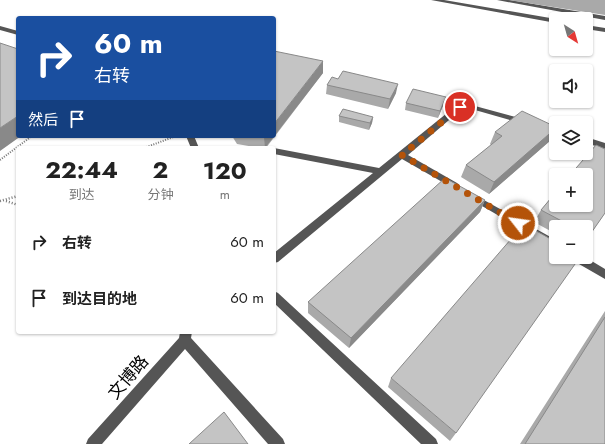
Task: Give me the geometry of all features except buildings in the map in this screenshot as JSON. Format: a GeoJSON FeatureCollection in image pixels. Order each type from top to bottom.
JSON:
{"type":"FeatureCollection","features":[{"type":"Feature","properties":{"kind":"lane"},"geometry":{"type":"LineString","coordinates":[[434,0],[549,20]]}},
{"type":"Feature","properties":{"kind":"lane"},"geometry":{"type":"LineString","coordinates":[[500,0],[567,12]]}},
{"type":"Feature","properties":{"kind":"lane"},"geometry":{"type":"LineString","coordinates":[[578,12],[579,7]]}},
{"type":"Feature","properties":{"kind":"lane"},"geometry":{"type":"LineString","coordinates":[[593,16],[605,18]]}},
{"type":"Feature","properties":{"kind":"lane"},"geometry":{"type":"LineString","coordinates":[[0,28],[16,32]]}},
{"type":"Feature","properties":{"kind":"lane"},"geometry":{"type":"LineString","coordinates":[[593,28],[605,30]]}},
{"type":"Feature","properties":{"kind":"lane"},"geometry":{"type":"LineString","coordinates":[[276,257],[460,107],[474,108],[534,125]]}},
{"type":"Feature","properties":{"kind":"lane"},"geometry":{"type":"LineString","coordinates":[[593,142],[605,146]]}},
{"type":"Feature","properties":{"kind":"lane"},"geometry":{"type":"LineString","coordinates":[[276,151],[381,171]]}},
{"type":"Feature","properties":{"kind":"lane"},"geometry":{"type":"LineString","coordinates":[[402,155],[549,241]]}},
{"type":"Feature","properties":{"kind":"lane"},"geometry":{"type":"LineString","coordinates":[[588,264],[605,274]]}},
{"type":"Feature","properties":{"kind":"lane"},"geometry":{"type":"LineString","coordinates":[[276,298],[431,444]]}},
{"type":"Feature","properties":{"kind":"lane"},"geometry":{"type":"LineString","coordinates":[[186,336],[278,444]]}},
{"type":"Feature","properties":{"kind":"lane","name":"文博路"},"geometry":{"type":"LineString","coordinates":[[93,444],[186,336]]}},
{"type":"Feature","properties":{"kind":"path"},"geometry":{"type":"LineString","coordinates":[[19,146],[29,138]]}},
{"type":"Feature","properties":{"kind":"path"},"geometry":{"type":"LineString","coordinates":[[149,146],[171,138]]}},
{"type":"Feature","properties":{"kind":"path"},"geometry":{"type":"LineString","coordinates":[[0,160],[16,148]]}},
{"type":"Feature","properties":{"kind":"path"},"geometry":{"type":"LineString","coordinates":[[5,201],[16,197]]}},
{"type":"Feature","properties":{"kind":"path"},"geometry":{"type":"LineString","coordinates":[[0,201],[16,204]]}},
{"type":"Feature","properties":{"kind":"route"},"geometry":{"type":"LineString","coordinates":[[460,107],[402,155],[518,223]]}}]}
